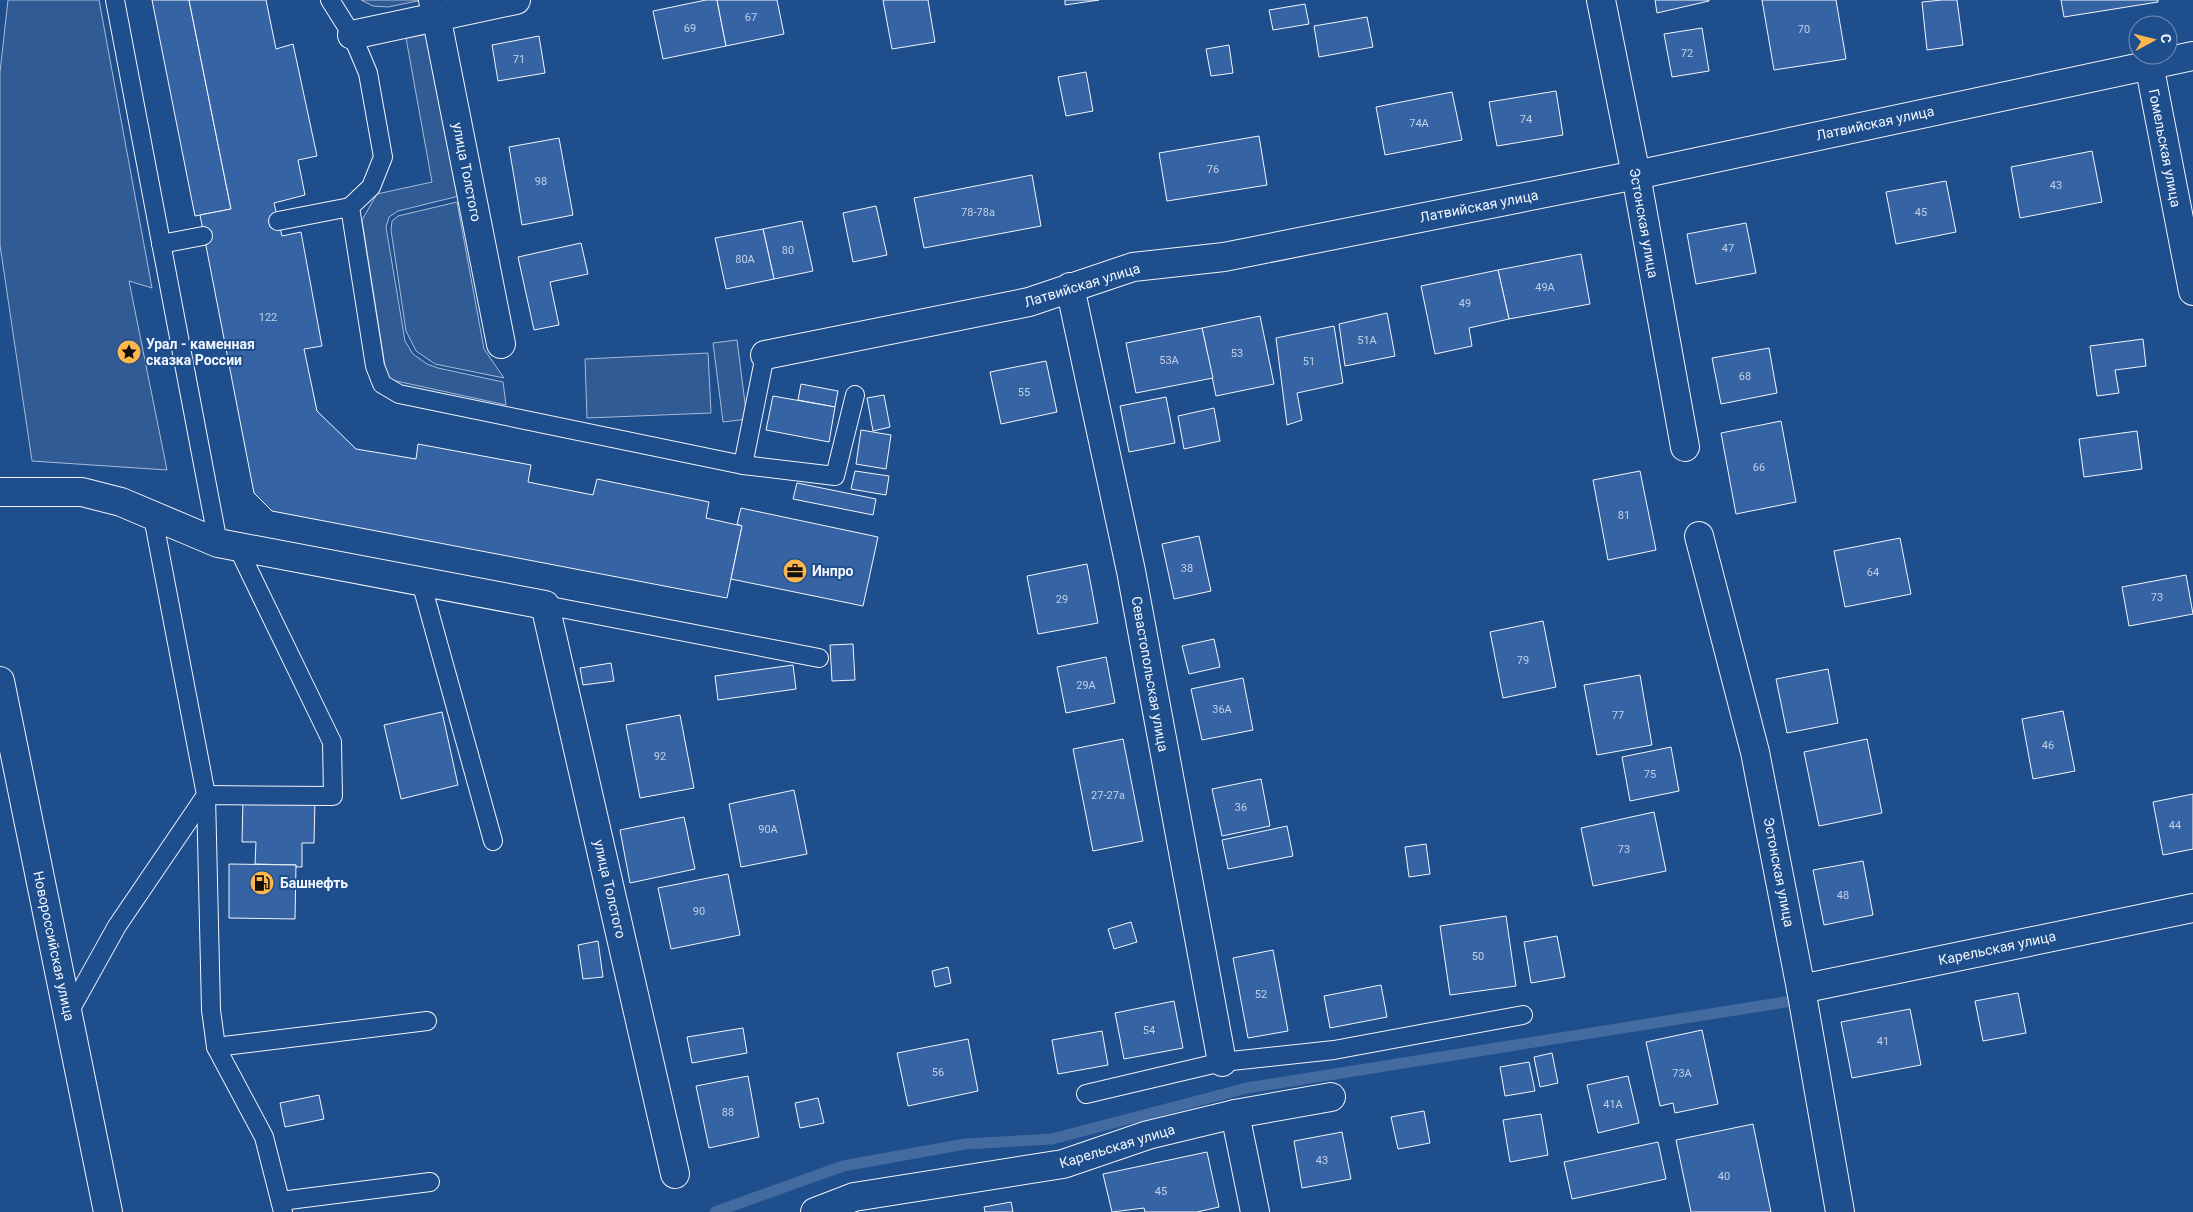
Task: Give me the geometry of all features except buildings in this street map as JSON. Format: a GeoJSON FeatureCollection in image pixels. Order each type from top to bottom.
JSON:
{"type":"FeatureCollection","features":[{"type":"Feature","properties":{"kind":"street"},"geometry":{"type":"LineString","coordinates":[[352,35],[435,8],[516,0]]}},
{"type":"Feature","properties":{"kind":"street","name":"Эстонская улица"},"geometry":{"type":"LineString","coordinates":[[1600,0],[1636,175],[1685,447]]}},
{"type":"Feature","properties":{"kind":"street","name":"улица Толстого"},"geometry":{"type":"LineString","coordinates":[[435,8],[500,344]]}},
{"type":"Feature","properties":{"kind":"street","name":"Латвийская улица"},"geometry":{"type":"LineString","coordinates":[[2178,59],[2193,56]]}},
{"type":"Feature","properties":{"kind":"street","name":"Латвийская улица"},"geometry":{"type":"LineString","coordinates":[[765,355],[1029,302],[1133,267],[1224,257],[1636,175],[2144,65]]}},
{"type":"Feature","properties":{"kind":"street","name":"Гомельская улица"},"geometry":{"type":"LineString","coordinates":[[2149,65],[2193,291]]}},
{"type":"Feature","properties":{"kind":"street","name":"Севастопольская улица"},"geometry":{"type":"LineString","coordinates":[[1070,288],[1131,572],[1222,1062]]}},
{"type":"Feature","properties":{"kind":"street"},"geometry":{"type":"LineString","coordinates":[[0,492],[82,492],[121,502],[153,517],[228,544],[545,605]]}},
{"type":"Feature","properties":{"kind":"street","name":"Эстонская улица"},"geometry":{"type":"LineString","coordinates":[[1699,536],[1755,752],[1801,989],[1840,1212]]}},
{"type":"Feature","properties":{"kind":"street","name":"улица Толстого"},"geometry":{"type":"LineString","coordinates":[[545,605],[675,1174]]}},
{"type":"Feature","properties":{"kind":"street","name":"Новороссийская улица"},"geometry":{"type":"LineString","coordinates":[[0,681],[108,1212]]}},
{"type":"Feature","properties":{"kind":"street","name":"Карельская улица"},"geometry":{"type":"LineString","coordinates":[[1801,989],[2193,908]]}},
{"type":"Feature","properties":{"kind":"street","name":"Карельская улица"},"geometry":{"type":"LineString","coordinates":[[815,1212],[854,1198],[1063,1164],[1148,1135],[1236,1114],[1330,1097]]}},
{"type":"Feature","properties":{"kind":"street"},"geometry":{"type":"LineString","coordinates":[[1236,1114],[1256,1212]]}},
{"type":"Feature","properties":{"kind":"lane"},"geometry":{"type":"LineString","coordinates":[[115,0],[161,244],[228,544],[332,742],[333,796],[206,795]]}},
{"type":"Feature","properties":{"kind":"lane"},"geometry":{"type":"LineString","coordinates":[[278,221],[350,207],[371,187],[383,157],[368,73],[352,35],[330,0]]}},
{"type":"Feature","properties":{"kind":"lane"},"geometry":{"type":"LineString","coordinates":[[350,207],[375,366],[382,384],[399,394],[743,465],[835,476],[855,395]]}},
{"type":"Feature","properties":{"kind":"lane"},"geometry":{"type":"LineString","coordinates":[[161,244],[203,236]]}},
{"type":"Feature","properties":{"kind":"lane"},"geometry":{"type":"LineString","coordinates":[[743,465],[765,355]]}},
{"type":"Feature","properties":{"kind":"lane"},"geometry":{"type":"LineString","coordinates":[[153,517],[206,795],[211,1010],[216,1047],[264,1137],[282,1207],[430,1182]]}},
{"type":"Feature","properties":{"kind":"lane"},"geometry":{"type":"LineString","coordinates":[[421,582],[494,841]]}},
{"type":"Feature","properties":{"kind":"lane"},"geometry":{"type":"LineString","coordinates":[[545,605],[819,658]]}},
{"type":"Feature","properties":{"kind":"lane"},"geometry":{"type":"LineString","coordinates":[[68,1014],[117,926],[206,795]]}},
{"type":"Feature","properties":{"kind":"lane"},"geometry":{"type":"LineString","coordinates":[[1086,1094],[1222,1062],[1334,1050],[1523,1015]]}},
{"type":"Feature","properties":{"kind":"lane"},"geometry":{"type":"LineString","coordinates":[[216,1047],[427,1021]]}},
{"type":"Feature","properties":{"kind":"shaded area"},"geometry":{"type":"Polygon","coordinates":[[[8,0],[99,0],[152,288],[129,281],[167,470],[32,461],[0,245],[0,72],[8,0]]]}},
{"type":"Feature","properties":{"kind":"shaded area"},"geometry":{"type":"Polygon","coordinates":[[[361,0],[422,0],[388,7],[373,6],[361,0]]]}},
{"type":"Feature","properties":{"kind":"shaded area"},"geometry":{"type":"Polygon","coordinates":[[[433,33],[463,195],[398,211],[389,217],[386,227],[405,341],[413,354],[427,364],[503,382],[506,405],[387,379],[362,220],[377,194],[432,182],[406,38],[433,33]]]}},
{"type":"Feature","properties":{"kind":"shaded area"},"geometry":{"type":"Polygon","coordinates":[[[457,202],[484,349],[504,378],[435,364],[416,351],[406,331],[391,230],[392,221],[398,216],[457,202]]]}},
{"type":"Feature","properties":{"kind":"shaded area"},"geometry":{"type":"Polygon","coordinates":[[[737,340],[747,419],[723,422],[713,343],[737,340]]]}},
{"type":"Feature","properties":{"kind":"shaded area"},"geometry":{"type":"Polygon","coordinates":[[[708,353],[711,413],[587,418],[585,359],[708,353]]]}},
{"type":"Feature","properties":{"kind":"waterway"},"geometry":{"type":"LineString","coordinates":[[715,1212],[843,1166],[965,1144],[1052,1139],[1247,1088],[1804,999]]}},
{"type":"Feature","properties":{"kind":"place","name":"Урал - каменная сказка России"},"geometry":{"type":"Point","coordinates":[129,352]}},
{"type":"Feature","properties":{"kind":"place","name":"Инпро"},"geometry":{"type":"Point","coordinates":[795,571]}},
{"type":"Feature","properties":{"kind":"place","name":"Башнефть"},"geometry":{"type":"Point","coordinates":[262,883]}}]}
